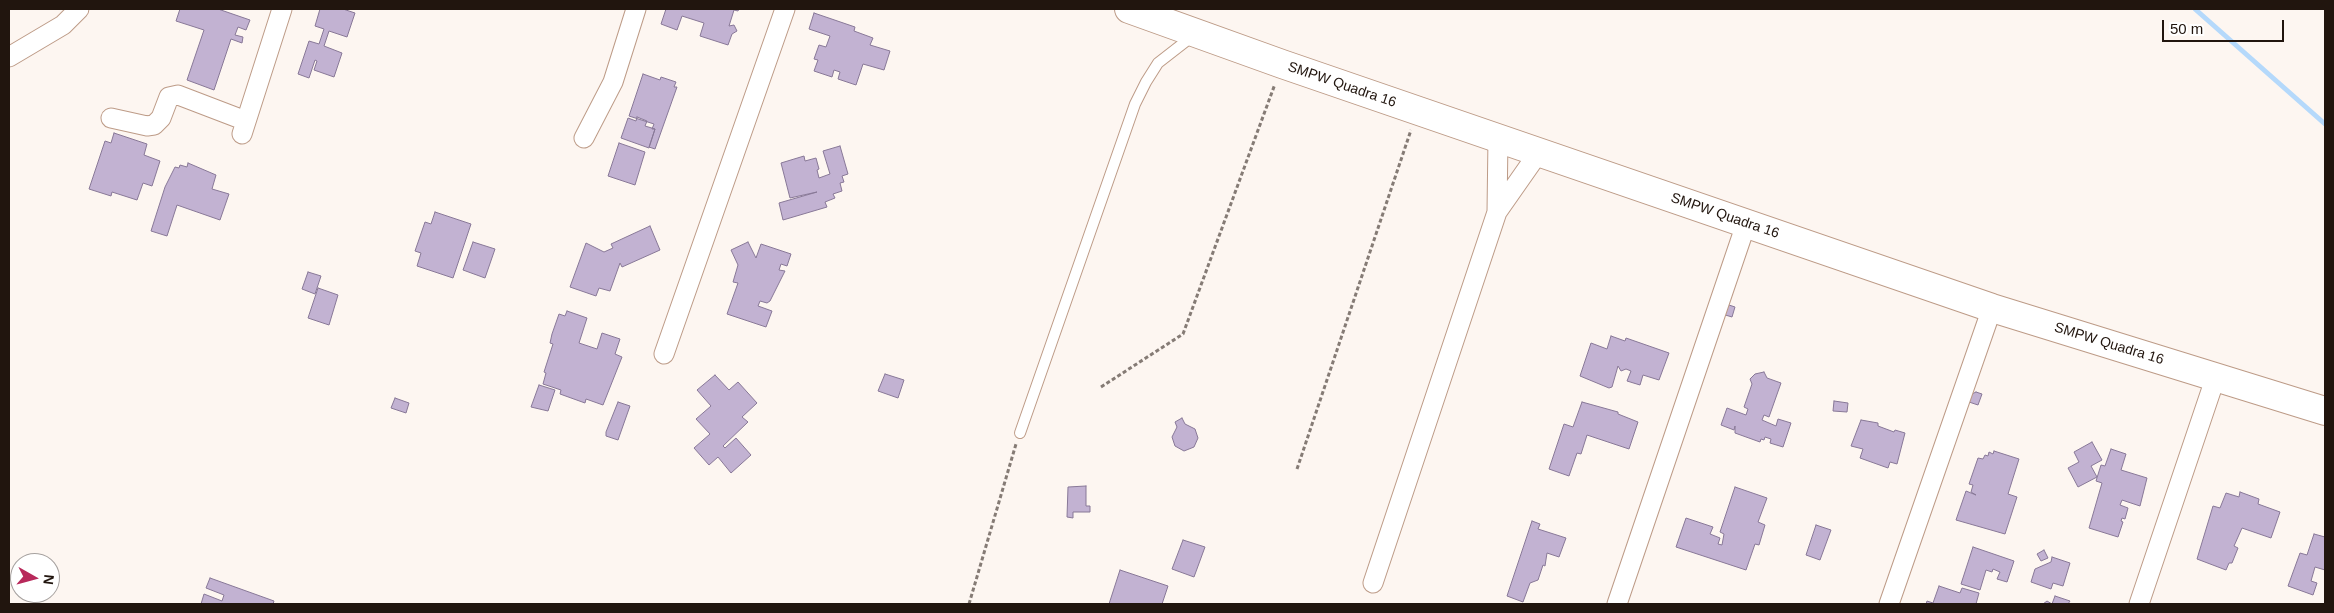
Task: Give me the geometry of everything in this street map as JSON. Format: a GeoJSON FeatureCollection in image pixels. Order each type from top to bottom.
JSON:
{"type":"FeatureCollection","features":[{"type":"Feature","properties":{"kind":"street"},"geometry":{"type":"LineString","coordinates":[[9,57],[64,25],[78,9]]}},
{"type":"Feature","properties":{"kind":"street"},"geometry":{"type":"LineString","coordinates":[[110,118],[147,126],[154,125],[161,118],[169,97],[178,95],[244,128],[282,9]]}},
{"type":"Feature","properties":{"kind":"street"},"geometry":{"type":"LineString","coordinates":[[584,138],[613,82],[636,9]]}},
{"type":"Feature","properties":{"kind":"street"},"geometry":{"type":"LineString","coordinates":[[664,354],[785,9]]}},
{"type":"Feature","properties":{"kind":"street","name":"SMPW Quadra 16"},"geometry":{"type":"LineString","coordinates":[[1129,9],[1417,111],[1992,308],[2325,411]]}},
{"type":"Feature","properties":{"kind":"street"},"geometry":{"type":"LineString","coordinates":[[1498,138],[1498,212]]}},
{"type":"Feature","properties":{"kind":"street"},"geometry":{"type":"LineString","coordinates":[[1373,583],[1498,212],[1539,152]]}},
{"type":"Feature","properties":{"kind":"street"},"geometry":{"type":"LineString","coordinates":[[1617,604],[1746,224]]}},
{"type":"Feature","properties":{"kind":"street"},"geometry":{"type":"LineString","coordinates":[[1889,604],[1992,308]]}},
{"type":"Feature","properties":{"kind":"street"},"geometry":{"type":"LineString","coordinates":[[2139,604],[2216,376]]}},
{"type":"Feature","properties":{"kind":"lane"},"geometry":{"type":"LineString","coordinates":[[1020,433],[1135,104],[1158,63],[1196,33]]}},
{"type":"Feature","properties":{"kind":"path"},"geometry":{"type":"LineString","coordinates":[[1101,387],[1183,334],[1282,64]]}},
{"type":"Feature","properties":{"kind":"path"},"geometry":{"type":"LineString","coordinates":[[1297,469],[1417,111]]}},
{"type":"Feature","properties":{"kind":"path"},"geometry":{"type":"LineString","coordinates":[[969,604],[1020,433]]}},
{"type":"Feature","properties":{"kind":"building"},"geometry":{"type":"Polygon","coordinates":[[[180,9],[218,9],[250,20],[246,30],[238,27],[235,35],[243,37],[242,43],[231,39],[214,90],[187,80],[204,30],[176,21],[180,9]]]}},
{"type":"Feature","properties":{"kind":"building"},"geometry":{"type":"Polygon","coordinates":[[[320,9],[343,9],[355,13],[347,37],[329,31],[324,46],[342,53],[334,77],[314,70],[317,61],[315,60],[309,78],[298,74],[309,41],[319,44],[324,29],[315,26],[320,9]]]}},
{"type":"Feature","properties":{"kind":"building"},"geometry":{"type":"Polygon","coordinates":[[[666,9],[739,9],[738,11],[734,10],[729,26],[734,25],[737,31],[732,34],[728,45],[700,36],[704,23],[682,16],[677,30],[661,24],[666,9]]]}},
{"type":"Feature","properties":{"kind":"building"},"geometry":{"type":"Polygon","coordinates":[[[814,13],[855,27],[854,31],[873,38],[870,45],[890,51],[884,70],[863,64],[856,85],[838,79],[840,72],[834,70],[832,77],[814,71],[818,60],[814,59],[819,45],[826,47],[830,36],[809,29],[814,13]]]}},
{"type":"Feature","properties":{"kind":"building"},"geometry":{"type":"Polygon","coordinates":[[[643,74],[660,80],[661,77],[676,82],[674,87],[677,87],[655,149],[649,147],[655,129],[652,129],[654,124],[629,116],[643,74]]]}},
{"type":"Feature","properties":{"kind":"building"},"geometry":{"type":"Polygon","coordinates":[[[637,117],[647,121],[645,126],[655,129],[649,148],[621,138],[628,118],[636,121],[637,117]]]}},
{"type":"Feature","properties":{"kind":"building"},"geometry":{"type":"Polygon","coordinates":[[[114,133],[147,144],[144,155],[160,161],[152,186],[143,183],[137,200],[112,192],[111,196],[89,189],[105,141],[111,143],[114,133]]]}},
{"type":"Feature","properties":{"kind":"building"},"geometry":{"type":"Polygon","coordinates":[[[619,143],[645,152],[635,185],[608,176],[619,143]]]}},
{"type":"Feature","properties":{"kind":"building"},"geometry":{"type":"Polygon","coordinates":[[[840,146],[848,174],[842,176],[844,182],[840,183],[842,191],[833,194],[835,198],[825,202],[827,207],[783,220],[779,203],[817,192],[790,198],[781,163],[804,156],[805,161],[816,158],[819,178],[830,174],[823,151],[840,146]]]}},
{"type":"Feature","properties":{"kind":"building"},"geometry":{"type":"Polygon","coordinates":[[[188,163],[216,175],[212,189],[229,194],[220,220],[177,205],[167,236],[151,231],[165,187],[175,167],[179,168],[180,165],[187,167],[188,163]]]}},
{"type":"Feature","properties":{"kind":"building"},"geometry":{"type":"Polygon","coordinates":[[[435,212],[471,224],[453,278],[417,266],[421,253],[415,251],[425,222],[431,224],[435,212]]]}},
{"type":"Feature","properties":{"kind":"building"},"geometry":{"type":"Polygon","coordinates":[[[650,226],[660,250],[622,267],[620,263],[610,291],[599,288],[596,296],[570,287],[586,243],[604,252],[613,248],[611,244],[650,226]]]}},
{"type":"Feature","properties":{"kind":"building"},"geometry":{"type":"Polygon","coordinates":[[[473,242],[495,249],[485,278],[463,270],[473,242]]]}},
{"type":"Feature","properties":{"kind":"building"},"geometry":{"type":"Polygon","coordinates":[[[748,242],[756,258],[761,244],[791,254],[787,266],[781,264],[779,270],[785,271],[770,301],[767,303],[760,301],[758,306],[772,311],[766,327],[727,314],[738,283],[733,282],[738,265],[731,250],[748,242]]]}},
{"type":"Feature","properties":{"kind":"building"},"geometry":{"type":"Polygon","coordinates":[[[308,272],[321,276],[315,294],[302,289],[308,272]]]}},
{"type":"Feature","properties":{"kind":"building"},"geometry":{"type":"Polygon","coordinates":[[[318,288],[338,295],[329,325],[308,318],[318,288]]]}},
{"type":"Feature","properties":{"kind":"building"},"geometry":{"type":"Polygon","coordinates":[[[1726,304],[1735,307],[1732,317],[1722,314],[1726,304]]]}},
{"type":"Feature","properties":{"kind":"building"},"geometry":{"type":"Polygon","coordinates":[[[567,311],[587,318],[579,343],[597,349],[602,333],[620,339],[615,354],[622,357],[603,405],[586,399],[585,403],[560,394],[561,390],[543,384],[546,373],[544,372],[553,344],[550,343],[552,334],[559,314],[565,316],[567,311]]]}},
{"type":"Feature","properties":{"kind":"building"},"geometry":{"type":"Polygon","coordinates":[[[1611,336],[1625,341],[1626,338],[1669,353],[1659,380],[1643,375],[1640,385],[1627,381],[1631,371],[1626,369],[1621,371],[1618,366],[1612,387],[1609,388],[1580,376],[1591,343],[1607,349],[1611,336]]]}},
{"type":"Feature","properties":{"kind":"building"},"geometry":{"type":"Polygon","coordinates":[[[1764,372],[1767,378],[1781,383],[1769,417],[1764,415],[1762,420],[1776,426],[1778,419],[1791,423],[1783,447],[1770,443],[1771,439],[1765,437],[1760,442],[1735,433],[1735,426],[1734,430],[1721,425],[1727,408],[1746,415],[1748,409],[1744,407],[1752,384],[1750,379],[1755,374],[1764,372]]]}},
{"type":"Feature","properties":{"kind":"building"},"geometry":{"type":"Polygon","coordinates":[[[885,374],[904,380],[898,398],[878,391],[885,374]]]}},
{"type":"Feature","properties":{"kind":"building"},"geometry":{"type":"Polygon","coordinates":[[[715,375],[729,390],[738,382],[757,403],[742,417],[748,422],[723,446],[725,448],[736,438],[751,455],[731,473],[718,457],[709,465],[694,448],[710,434],[696,419],[711,406],[697,390],[715,375]]]}},
{"type":"Feature","properties":{"kind":"building"},"geometry":{"type":"Polygon","coordinates":[[[539,385],[555,390],[548,411],[531,407],[539,385]]]}},
{"type":"Feature","properties":{"kind":"building"},"geometry":{"type":"Polygon","coordinates":[[[1976,392],[1982,394],[1978,405],[1969,402],[1972,394],[1976,392]]]}},
{"type":"Feature","properties":{"kind":"building"},"geometry":{"type":"Polygon","coordinates":[[[395,398],[409,403],[406,413],[391,408],[395,398]]]}},
{"type":"Feature","properties":{"kind":"building"},"geometry":{"type":"Polygon","coordinates":[[[1834,401],[1848,403],[1847,412],[1833,411],[1834,401]]]}},
{"type":"Feature","properties":{"kind":"building"},"geometry":{"type":"Polygon","coordinates":[[[618,402],[630,406],[618,440],[606,436],[606,432],[618,402]]]}},
{"type":"Feature","properties":{"kind":"building"},"geometry":{"type":"Polygon","coordinates":[[[1582,402],[1618,412],[1618,414],[1638,422],[1629,449],[1587,435],[1581,454],[1577,453],[1569,476],[1549,469],[1564,424],[1573,427],[1582,402]]]}},
{"type":"Feature","properties":{"kind":"building"},"geometry":{"type":"Polygon","coordinates":[[[1182,418],[1185,424],[1195,429],[1198,438],[1194,447],[1184,451],[1175,446],[1172,437],[1177,427],[1175,422],[1182,418]]]}},
{"type":"Feature","properties":{"kind":"building"},"geometry":{"type":"Polygon","coordinates":[[[1861,420],[1878,423],[1878,426],[1894,432],[1895,430],[1905,433],[1897,464],[1890,462],[1888,468],[1860,458],[1863,449],[1851,446],[1861,420]]]}},
{"type":"Feature","properties":{"kind":"building"},"geometry":{"type":"Polygon","coordinates":[[[2092,442],[2102,460],[2091,466],[2097,477],[2078,487],[2068,468],[2079,462],[2074,452],[2092,442]]]}},
{"type":"Feature","properties":{"kind":"building"},"geometry":{"type":"Polygon","coordinates":[[[2111,449],[2126,454],[2121,470],[2147,478],[2140,506],[2122,500],[2120,505],[2128,508],[2125,519],[2122,518],[2121,521],[2123,522],[2118,537],[2089,528],[2102,483],[2096,481],[2101,465],[2105,466],[2111,449]]]}},
{"type":"Feature","properties":{"kind":"building"},"geometry":{"type":"Polygon","coordinates":[[[1994,451],[2019,459],[2008,494],[2017,497],[2005,534],[1956,520],[1966,491],[1976,495],[1971,492],[1973,485],[1969,484],[1978,458],[1983,459],[1985,455],[1988,456],[1989,452],[1993,454],[1994,451]]]}},
{"type":"Feature","properties":{"kind":"building"},"geometry":{"type":"Polygon","coordinates":[[[1086,486],[1086,506],[1090,506],[1090,512],[1073,512],[1073,518],[1067,517],[1068,487],[1086,486]]]}},
{"type":"Feature","properties":{"kind":"building"},"geometry":{"type":"Polygon","coordinates":[[[1735,487],[1767,498],[1758,522],[1765,525],[1759,545],[1755,544],[1746,570],[1676,547],[1686,518],[1713,527],[1710,534],[1720,538],[1718,544],[1722,545],[1724,534],[1720,532],[1735,487]]]}},
{"type":"Feature","properties":{"kind":"building"},"geometry":{"type":"Polygon","coordinates":[[[2240,492],[2259,499],[2258,504],[2280,512],[2271,538],[2242,528],[2234,546],[2238,548],[2232,563],[2229,563],[2226,570],[2197,559],[2213,506],[2220,508],[2226,493],[2239,497],[2240,492]]]}},
{"type":"Feature","properties":{"kind":"building"},"geometry":{"type":"Polygon","coordinates":[[[1532,521],[1540,524],[1538,529],[1566,538],[1559,557],[1547,553],[1545,566],[1543,565],[1538,580],[1530,583],[1523,602],[1507,596],[1532,521]]]}},
{"type":"Feature","properties":{"kind":"building"},"geometry":{"type":"Polygon","coordinates":[[[1816,525],[1831,530],[1820,560],[1806,555],[1816,525]]]}},
{"type":"Feature","properties":{"kind":"building"},"geometry":{"type":"Polygon","coordinates":[[[2314,534],[2325,537],[2325,570],[2315,567],[2311,581],[2317,583],[2313,595],[2288,586],[2300,553],[2307,555],[2314,534]]]}},
{"type":"Feature","properties":{"kind":"building"},"geometry":{"type":"Polygon","coordinates":[[[1183,540],[1205,547],[1194,577],[1172,569],[1183,540]]]}},
{"type":"Feature","properties":{"kind":"building"},"geometry":{"type":"Polygon","coordinates":[[[1973,547],[2014,561],[2007,582],[1997,579],[2000,572],[1993,569],[1992,572],[1986,570],[1980,590],[1961,584],[1973,547]]]}},
{"type":"Feature","properties":{"kind":"building"},"geometry":{"type":"Polygon","coordinates":[[[2044,550],[2048,558],[2041,561],[2037,554],[2044,550]]]}},
{"type":"Feature","properties":{"kind":"building"},"geometry":{"type":"Polygon","coordinates":[[[2052,557],[2070,563],[2063,586],[2053,583],[2051,589],[2031,582],[2035,569],[2051,562],[2052,557]]]}},
{"type":"Feature","properties":{"kind":"building"},"geometry":{"type":"Polygon","coordinates":[[[1120,570],[1168,586],[1162,604],[1109,604],[1120,570]]]}},
{"type":"Feature","properties":{"kind":"building"},"geometry":{"type":"Polygon","coordinates":[[[210,578],[274,601],[273,604],[201,604],[204,594],[222,601],[224,595],[206,588],[210,578]]]}},
{"type":"Feature","properties":{"kind":"building"},"geometry":{"type":"Polygon","coordinates":[[[1939,586],[1960,593],[1962,588],[1979,593],[1976,604],[1926,604],[1927,601],[1933,603],[1939,586]]]}},
{"type":"Feature","properties":{"kind":"building"},"geometry":{"type":"Polygon","coordinates":[[[2055,596],[2070,601],[2068,604],[2052,604],[2055,596]]]}},
{"type":"Feature","properties":{"kind":"waterway"},"geometry":{"type":"LineString","coordinates":[[2195,9],[2325,124]]}}]}
